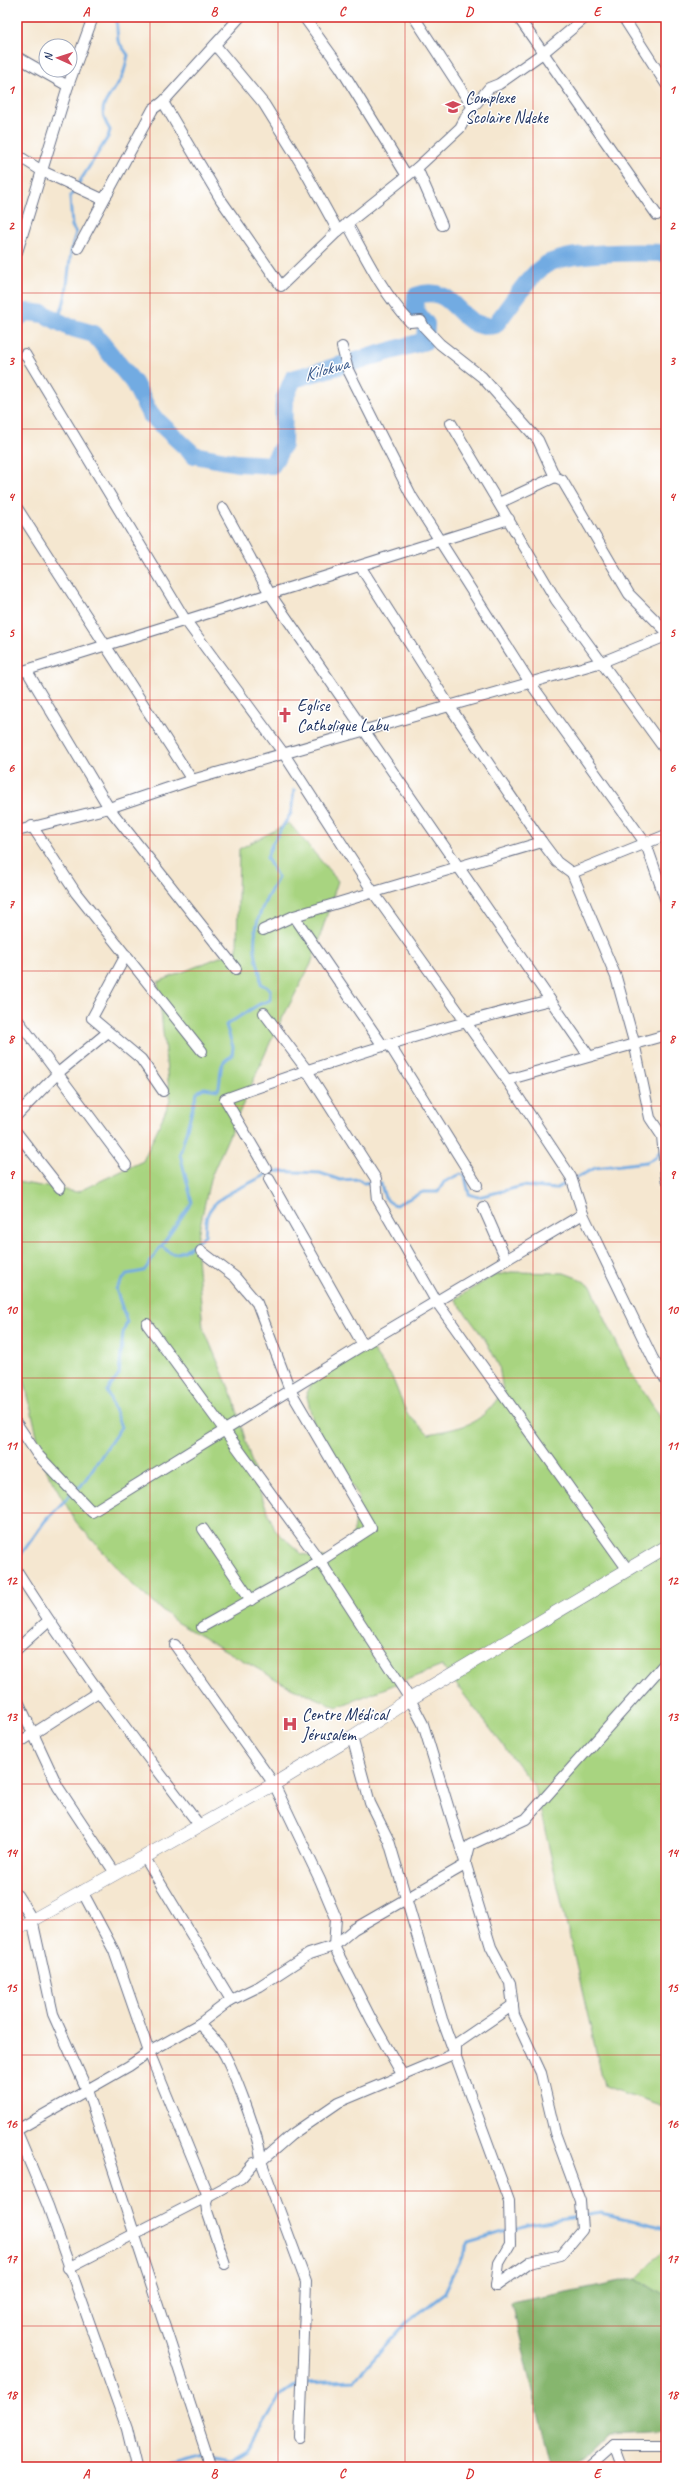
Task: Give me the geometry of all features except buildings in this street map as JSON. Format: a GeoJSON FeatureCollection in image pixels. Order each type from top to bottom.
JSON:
{"type":"FeatureCollection","features":[{"type":"Feature","properties":{"kind":"street"},"geometry":{"type":"LineString","coordinates":[[17,252],[68,86],[92,17]]}},
{"type":"Feature","properties":{"kind":"street"},"geometry":{"type":"LineString","coordinates":[[78,248],[153,109],[163,102],[240,17]]}},
{"type":"Feature","properties":{"kind":"street"},"geometry":{"type":"LineString","coordinates":[[304,17],[340,67],[407,176]]}},
{"type":"Feature","properties":{"kind":"street"},"geometry":{"type":"LineString","coordinates":[[414,17],[472,106]]}},
{"type":"Feature","properties":{"kind":"street"},"geometry":{"type":"LineString","coordinates":[[518,17],[657,215]]}},
{"type":"Feature","properties":{"kind":"street"},"geometry":{"type":"LineString","coordinates":[[163,102],[221,200],[281,286],[347,223],[417,168],[460,128],[472,106],[489,88],[499,84],[542,53],[586,17]]}},
{"type":"Feature","properties":{"kind":"street"},"geometry":{"type":"LineString","coordinates":[[623,17],[666,84]]}},
{"type":"Feature","properties":{"kind":"street"},"geometry":{"type":"LineString","coordinates":[[215,44],[264,104],[300,162],[338,231]]}},
{"type":"Feature","properties":{"kind":"street"},"geometry":{"type":"LineString","coordinates":[[17,57],[68,86]]}},
{"type":"Feature","properties":{"kind":"street"},"geometry":{"type":"LineString","coordinates":[[17,155],[42,171],[100,198],[104,198],[108,193]]}},
{"type":"Feature","properties":{"kind":"street"},"geometry":{"type":"LineString","coordinates":[[417,168],[442,225]]}},
{"type":"Feature","properties":{"kind":"street"},"geometry":{"type":"LineString","coordinates":[[347,223],[377,279],[394,304],[410,322],[421,321],[424,327],[431,334],[482,377],[538,440],[555,477],[562,480],[629,594],[666,630]]}},
{"type":"Feature","properties":{"kind":"street"},"geometry":{"type":"LineString","coordinates":[[343,350],[348,370],[412,497],[438,541],[529,681],[646,844],[666,901]]}},
{"type":"Feature","properties":{"kind":"street"},"geometry":{"type":"LineString","coordinates":[[25,354],[186,621],[284,754],[373,892],[507,1080],[572,1180],[583,1214],[653,1359],[666,1380]]}},
{"type":"Feature","properties":{"kind":"street"},"geometry":{"type":"LineString","coordinates":[[451,423],[556,600],[666,751]]}},
{"type":"Feature","properties":{"kind":"street"},"geometry":{"type":"LineString","coordinates":[[499,503],[555,477]]}},
{"type":"Feature","properties":{"kind":"street"},"geometry":{"type":"LineString","coordinates":[[17,508],[192,780]]}},
{"type":"Feature","properties":{"kind":"street"},"geometry":{"type":"LineString","coordinates":[[224,508],[270,594],[588,1056]]}},
{"type":"Feature","properties":{"kind":"street"},"geometry":{"type":"LineString","coordinates":[[236,969],[109,808],[22,672],[509,519]]}},
{"type":"Feature","properties":{"kind":"street"},"geometry":{"type":"LineString","coordinates":[[360,566],[450,707],[542,842],[557,862],[572,874],[616,977],[634,1042],[650,1118],[664,1139],[666,1179]]}},
{"type":"Feature","properties":{"kind":"street"},"geometry":{"type":"LineString","coordinates":[[17,831],[32,826],[109,808],[192,780],[450,707],[529,681],[602,662],[666,636]]}},
{"type":"Feature","properties":{"kind":"street"},"geometry":{"type":"LineString","coordinates":[[32,826],[76,893],[202,1051]]}},
{"type":"Feature","properties":{"kind":"street"},"geometry":{"type":"LineString","coordinates":[[572,874],[646,844],[666,834]]}},
{"type":"Feature","properties":{"kind":"street"},"geometry":{"type":"LineString","coordinates":[[263,930],[294,916],[542,842]]}},
{"type":"Feature","properties":{"kind":"street"},"geometry":{"type":"LineString","coordinates":[[294,916],[386,1045],[477,1185]]}},
{"type":"Feature","properties":{"kind":"street"},"geometry":{"type":"LineString","coordinates":[[126,955],[92,1018],[141,1059],[163,1091]]}},
{"type":"Feature","properties":{"kind":"street"},"geometry":{"type":"LineString","coordinates":[[363,1345],[225,1099],[306,1069],[465,1021],[550,1000]]}},
{"type":"Feature","properties":{"kind":"street"},"geometry":{"type":"LineString","coordinates":[[264,1013],[306,1069],[376,1182],[378,1200],[436,1301],[628,1570]]}},
{"type":"Feature","properties":{"kind":"street"},"geometry":{"type":"LineString","coordinates":[[17,1018],[126,1165]]}},
{"type":"Feature","properties":{"kind":"street"},"geometry":{"type":"LineString","coordinates":[[17,1115],[58,1073],[108,1032]]}},
{"type":"Feature","properties":{"kind":"street"},"geometry":{"type":"LineString","coordinates":[[507,1080],[634,1042],[666,1035]]}},
{"type":"Feature","properties":{"kind":"street"},"geometry":{"type":"LineString","coordinates":[[17,1133],[60,1188]]}},
{"type":"Feature","properties":{"kind":"street"},"geometry":{"type":"LineString","coordinates":[[482,1207],[506,1259]]}},
{"type":"Feature","properties":{"kind":"street"},"geometry":{"type":"LineString","coordinates":[[17,1424],[38,1454],[92,1512],[363,1345],[583,1214]]}},
{"type":"Feature","properties":{"kind":"street"},"geometry":{"type":"LineString","coordinates":[[201,1251],[235,1277],[257,1303],[290,1390],[371,1528],[320,1561],[202,1627]]}},
{"type":"Feature","properties":{"kind":"street"},"geometry":{"type":"LineString","coordinates":[[147,1324],[226,1430],[320,1561],[410,1699],[423,1724],[491,1947],[510,1983],[513,2005],[520,2032],[529,2044],[541,2073],[555,2133],[580,2201],[582,2230],[561,2255],[530,2262],[496,2286],[499,2263],[510,2244],[509,2201],[456,2053],[442,2019],[405,1900],[389,1841],[370,1803],[352,1737]]}},
{"type":"Feature","properties":{"kind":"street"},"geometry":{"type":"LineString","coordinates":[[203,1529],[251,1600]]}},
{"type":"Feature","properties":{"kind":"street"},"geometry":{"type":"LineString","coordinates":[[17,1929],[32,1919],[145,1858],[274,1784],[352,1737],[410,1699],[666,1547]]}},
{"type":"Feature","properties":{"kind":"street"},"geometry":{"type":"LineString","coordinates":[[17,1571],[48,1621],[98,1692],[200,1826]]}},
{"type":"Feature","properties":{"kind":"street"},"geometry":{"type":"LineString","coordinates":[[17,1649],[48,1621]]}},
{"type":"Feature","properties":{"kind":"street"},"geometry":{"type":"LineString","coordinates":[[175,1645],[274,1784],[320,1880],[336,1918],[334,1946],[371,2019],[403,2076]]}},
{"type":"Feature","properties":{"kind":"street"},"geometry":{"type":"LineString","coordinates":[[136,2465],[127,2428],[68,2268],[48,2206],[17,2131],[129,2066],[149,2052],[199,2024],[231,2000],[260,1986],[308,1954],[334,1946],[354,1929],[465,1865],[470,1845],[526,1819],[666,1662]]}},
{"type":"Feature","properties":{"kind":"street"},"geometry":{"type":"LineString","coordinates":[[17,1744],[98,1692]]}},
{"type":"Feature","properties":{"kind":"street"},"geometry":{"type":"LineString","coordinates":[[17,1699],[58,1787],[115,1873]]}},
{"type":"Feature","properties":{"kind":"street"},"geometry":{"type":"LineString","coordinates":[[145,1858],[231,2000]]}},
{"type":"Feature","properties":{"kind":"street"},"geometry":{"type":"LineString","coordinates":[[82,1891],[114,1951],[149,2052],[208,2196],[206,2202],[207,2211],[224,2264]]}},
{"type":"Feature","properties":{"kind":"street"},"geometry":{"type":"LineString","coordinates":[[17,1895],[32,1919],[53,2014],[88,2090],[136,2233],[210,2465]]}},
{"type":"Feature","properties":{"kind":"street"},"geometry":{"type":"LineString","coordinates":[[456,2053],[456,2044],[513,2005]]}},
{"type":"Feature","properties":{"kind":"street"},"geometry":{"type":"LineString","coordinates":[[199,2024],[220,2048],[234,2075],[257,2140],[261,2161],[306,2282],[304,2375],[300,2437]]}},
{"type":"Feature","properties":{"kind":"street"},"geometry":{"type":"LineString","coordinates":[[68,2268],[241,2178],[254,2163],[261,2161],[291,2135],[339,2102],[456,2053]]}},
{"type":"Feature","properties":{"kind":"street"},"geometry":{"type":"LineString","coordinates":[[614,2445],[622,2467]]}},
{"type":"Feature","properties":{"kind":"street"},"geometry":{"type":"LineString","coordinates":[[589,2467],[614,2445],[666,2445]]}},
{"type":"Feature","properties":{"kind":"green space"},"geometry":{"type":"Polygon","coordinates":[[[289,823],[338,881],[311,964],[273,1036],[210,1179],[196,1245],[203,1327],[234,1400],[260,1492],[275,1530],[302,1554],[328,1559],[352,1536],[359,1497],[313,1421],[306,1393],[316,1373],[344,1364],[371,1348],[392,1377],[407,1414],[429,1434],[464,1426],[480,1417],[487,1411],[503,1391],[499,1366],[486,1341],[455,1299],[493,1276],[511,1272],[564,1273],[580,1279],[592,1287],[600,1308],[630,1371],[666,1426],[666,2107],[604,2086],[535,1787],[442,1666],[337,1707],[286,1685],[176,1622],[133,1585],[76,1522],[44,1466],[17,1348],[17,1182],[77,1192],[143,1161],[170,1101],[158,982],[237,950],[239,849],[289,823]]]}},
{"type":"Feature","properties":{"kind":"green space"},"geometry":{"type":"Polygon","coordinates":[[[666,2248],[666,2297],[636,2278],[666,2248]]]}},
{"type":"Feature","properties":{"kind":"green space"},"geometry":{"type":"Polygon","coordinates":[[[636,2278],[666,2297],[666,2432],[609,2435],[576,2467],[551,2467],[512,2303],[636,2278]]]}},
{"type":"Feature","properties":{"kind":"waterway"},"geometry":{"type":"LineString","coordinates":[[57,319],[65,299],[70,255],[76,233],[72,226],[70,197],[108,137],[110,130],[105,121],[103,108],[122,76],[128,55],[118,41],[116,17]]}},
{"type":"Feature","properties":{"kind":"waterway","name":"Kilokwa"},"geometry":{"type":"LineString","coordinates":[[17,318],[27,312],[44,314],[69,327],[94,334],[134,383],[150,414],[194,455],[237,463],[272,465],[283,445],[284,400],[293,379],[425,341],[426,324],[415,310],[416,296],[430,293],[440,295],[449,301],[472,322],[482,325],[495,325],[531,278],[544,266],[554,261],[585,255],[639,252],[666,253]]}},
{"type":"Feature","properties":{"kind":"waterway"},"geometry":{"type":"LineString","coordinates":[[75,1490],[81,1486],[121,1427],[107,1391],[119,1375],[123,1333],[127,1322],[116,1289],[127,1274],[144,1271],[192,1202],[180,1154],[197,1092],[204,1088],[218,1090],[222,1066],[224,1062],[232,1056],[233,1047],[226,1025],[258,1005],[270,1000],[270,989],[261,984],[256,957],[255,936],[263,905],[278,878],[267,858],[272,844],[291,813],[294,790]]}},
{"type":"Feature","properties":{"kind":"waterway"},"geometry":{"type":"LineString","coordinates":[[379,1183],[381,1183],[387,1200],[396,1205],[423,1192],[438,1192],[444,1182],[461,1174],[465,1176],[469,1194],[478,1197],[523,1186],[555,1189],[595,1168],[646,1162],[655,1158],[661,1150]]}},
{"type":"Feature","properties":{"kind":"waterway"},"geometry":{"type":"LineString","coordinates":[[163,1247],[171,1253],[175,1253],[185,1250],[194,1244],[205,1235],[207,1216],[211,1208],[218,1201],[226,1195],[271,1171],[320,1173],[340,1180],[358,1179],[364,1183],[374,1182]]}},
{"type":"Feature","properties":{"kind":"waterway"},"geometry":{"type":"LineString","coordinates":[[17,1560],[45,1521],[71,1494]]}},
{"type":"Feature","properties":{"kind":"waterway"},"geometry":{"type":"LineString","coordinates":[[304,2382],[355,2380],[406,2323],[444,2294],[469,2242],[527,2225],[601,2213],[666,2228]]}},
{"type":"Feature","properties":{"kind":"waterway"},"geometry":{"type":"LineString","coordinates":[[169,2467],[208,2456],[231,2460],[248,2450],[279,2398],[299,2384]]}},
{"type":"Feature","properties":{"kind":"place","name":"Complexe Scolaire Ndeke"},"geometry":{"type":"Point","coordinates":[453,107]}},
{"type":"Feature","properties":{"kind":"place","name":"Eglise Catholique Labu"},"geometry":{"type":"Point","coordinates":[285,715]}},
{"type":"Feature","properties":{"kind":"place","name":"Centre Médical Jérusalem"},"geometry":{"type":"Point","coordinates":[290,1724]}}]}
